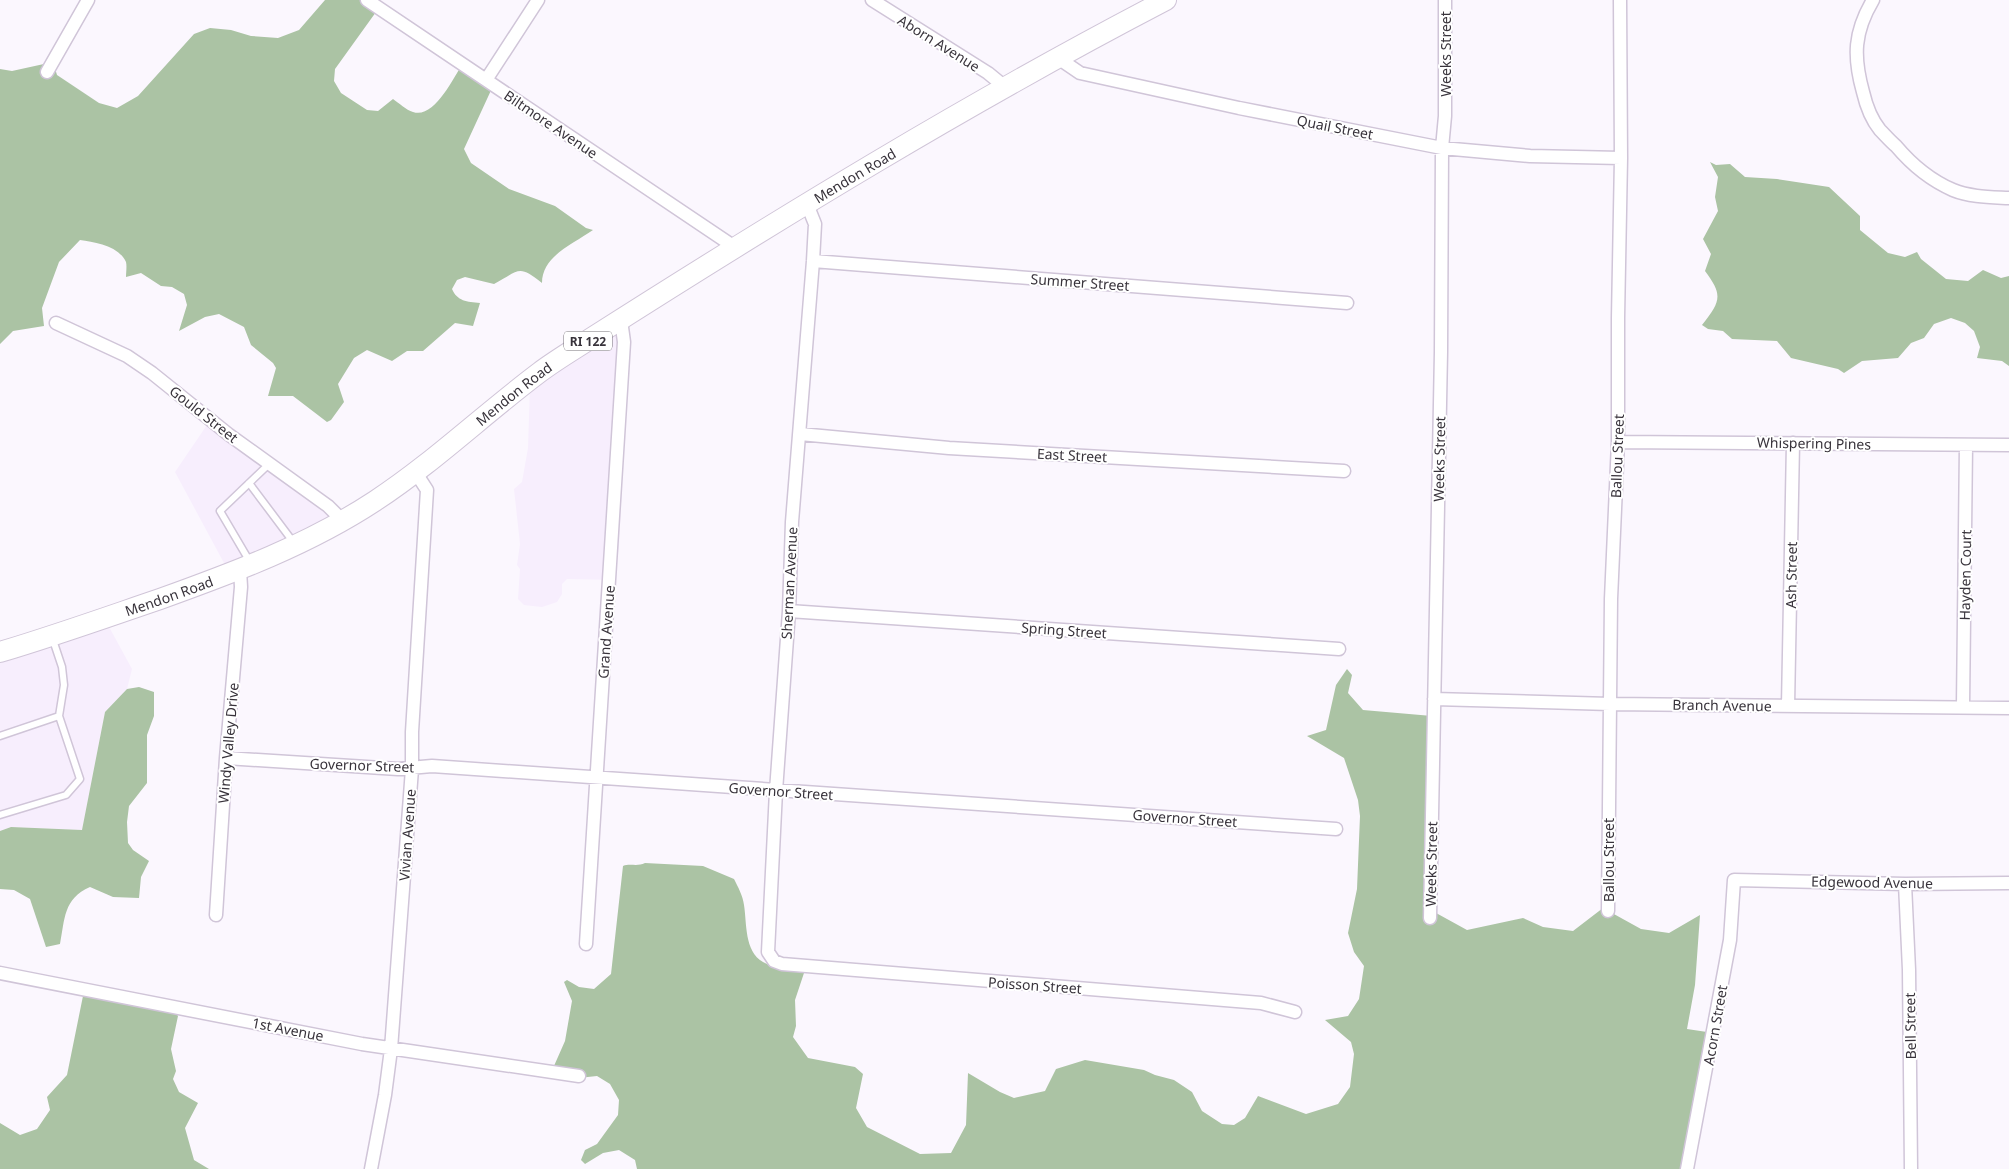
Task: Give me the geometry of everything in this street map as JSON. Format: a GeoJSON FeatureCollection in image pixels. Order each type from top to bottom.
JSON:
{"type":"FeatureCollection","features":[{"type":"Feature","properties":{"kind":"main road","name":"Mendon Road"},"geometry":{"type":"LineString","coordinates":[[0,652],[52,636],[246,568],[296,546],[343,521],[416,473],[542,370],[893,150],[1166,0]]}},
{"type":"Feature","properties":{"kind":"street"},"geometry":{"type":"LineString","coordinates":[[47,72],[88,0]]}},
{"type":"Feature","properties":{"kind":"street","name":"Biltmore Avenue"},"geometry":{"type":"LineString","coordinates":[[367,0],[736,248]]}},
{"type":"Feature","properties":{"kind":"street"},"geometry":{"type":"LineString","coordinates":[[486,80],[538,0]]}},
{"type":"Feature","properties":{"kind":"street","name":"Aborn Avenue"},"geometry":{"type":"LineString","coordinates":[[872,0],[988,73],[1005,87]]}},
{"type":"Feature","properties":{"kind":"street","name":"Weeks Street"},"geometry":{"type":"LineString","coordinates":[[1430,918],[1441,352],[1442,148],[1445,116],[1445,0]]}},
{"type":"Feature","properties":{"kind":"street","name":"Ballou Street"},"geometry":{"type":"LineString","coordinates":[[1608,911],[1611,599],[1618,442],[1621,158],[1620,0]]}},
{"type":"Feature","properties":{"kind":"street"},"geometry":{"type":"LineString","coordinates":[[1873,0],[1866,12],[1858,36],[1856,61],[1866,105],[1879,128],[1912,164],[1935,181],[1973,196],[2009,198]]}},
{"type":"Feature","properties":{"kind":"street","name":"Quail Street"},"geometry":{"type":"LineString","coordinates":[[1058,58],[1080,73],[1239,108],[1442,148],[1530,156],[1621,158]]}},
{"type":"Feature","properties":{"kind":"street","name":"Sherman Avenue"},"geometry":{"type":"LineString","coordinates":[[774,961],[768,952],[768,939],[776,791],[792,522],[815,224],[807,204]]}},
{"type":"Feature","properties":{"kind":"street","name":"Summer Street"},"geometry":{"type":"LineString","coordinates":[[813,261],[1347,303]]}},
{"type":"Feature","properties":{"kind":"street","name":"Grand Avenue"},"geometry":{"type":"LineString","coordinates":[[586,944],[624,342],[621,320]]}},
{"type":"Feature","properties":{"kind":"street","name":"Gould Street"},"geometry":{"type":"LineString","coordinates":[[56,323],[127,356],[269,464],[328,506],[343,521]]}},
{"type":"Feature","properties":{"kind":"street","name":"East Street"},"geometry":{"type":"LineString","coordinates":[[800,434],[949,448],[1344,471]]}},
{"type":"Feature","properties":{"kind":"street","name":"Whispering Pines"},"geometry":{"type":"LineString","coordinates":[[1618,442],[2009,445]]}},
{"type":"Feature","properties":{"kind":"street","name":"Ash Street"},"geometry":{"type":"LineString","coordinates":[[1788,706],[1793,443]]}},
{"type":"Feature","properties":{"kind":"street","name":"Hayden Court"},"geometry":{"type":"LineString","coordinates":[[1963,706],[1966,445]]}},
{"type":"Feature","properties":{"kind":"street","name":"Vivian Avenue"},"geometry":{"type":"LineString","coordinates":[[371,1169],[392,1049],[412,769],[412,732],[427,490],[416,473]]}},
{"type":"Feature","properties":{"kind":"street","name":"Windy Valley Drive"},"geometry":{"type":"LineString","coordinates":[[216,915],[226,758],[241,587],[246,568]]}},
{"type":"Feature","properties":{"kind":"street","name":"Spring Street"},"geometry":{"type":"LineString","coordinates":[[788,611],[1339,649]]}},
{"type":"Feature","properties":{"kind":"street","name":"Branch Avenue"},"geometry":{"type":"LineString","coordinates":[[1434,699],[1610,704],[1963,706],[2009,708]]}},
{"type":"Feature","properties":{"kind":"street","name":"Governor Street"},"geometry":{"type":"LineString","coordinates":[[226,758],[412,769],[432,766],[596,779],[1083,810],[1336,829]]}},
{"type":"Feature","properties":{"kind":"street","name":"Edgewood Avenue"},"geometry":{"type":"LineString","coordinates":[[1734,880],[1904,884],[2009,883]]}},
{"type":"Feature","properties":{"kind":"street","name":"Acorn Street"},"geometry":{"type":"LineString","coordinates":[[1687,1169],[1730,940],[1734,880]]}},
{"type":"Feature","properties":{"kind":"street","name":"Bell Street"},"geometry":{"type":"LineString","coordinates":[[1904,884],[1909,970],[1911,1169]]}},
{"type":"Feature","properties":{"kind":"street","name":"Poisson Street"},"geometry":{"type":"LineString","coordinates":[[774,961],[782,964],[897,974],[1262,1003],[1295,1012]]}},
{"type":"Feature","properties":{"kind":"street","name":"1st Avenue"},"geometry":{"type":"LineString","coordinates":[[0,973],[392,1049],[578,1076]]}},
{"type":"Feature","properties":{"kind":"lane"},"geometry":{"type":"LineString","coordinates":[[246,568],[220,512],[269,464]]}},
{"type":"Feature","properties":{"kind":"lane"},"geometry":{"type":"LineString","coordinates":[[249,484],[296,546]]}},
{"type":"Feature","properties":{"kind":"lane"},"geometry":{"type":"LineString","coordinates":[[0,815],[66,795],[80,779],[59,716],[64,685],[62,667],[52,636]]}},
{"type":"Feature","properties":{"kind":"lane"},"geometry":{"type":"LineString","coordinates":[[0,736],[59,716]]}},
{"type":"Feature","properties":{"kind":"shaded area"},"geometry":{"type":"Polygon","coordinates":[[[621,329],[626,339],[626,403],[619,546],[615,580],[567,579],[562,584],[562,594],[557,602],[542,607],[524,605],[518,599],[520,569],[517,565],[520,544],[514,489],[522,482],[528,448],[530,387],[621,329]]]}},
{"type":"Feature","properties":{"kind":"shaded area"},"geometry":{"type":"Polygon","coordinates":[[[209,422],[344,521],[231,576],[175,472],[209,422]]]}},
{"type":"Feature","properties":{"kind":"shaded area"},"geometry":{"type":"Polygon","coordinates":[[[108,625],[132,669],[127,689],[105,712],[82,830],[11,827],[0,831],[0,655],[108,625]]]}},
{"type":"Feature","properties":{"kind":"green space"},"geometry":{"type":"Polygon","coordinates":[[[325,0],[364,0],[376,12],[335,69],[334,81],[341,93],[367,110],[378,111],[393,99],[410,111],[421,113],[428,110],[442,97],[462,65],[493,86],[464,149],[471,163],[509,189],[555,206],[586,228],[593,230],[553,258],[543,274],[542,283],[523,271],[514,273],[494,284],[465,277],[457,280],[452,289],[457,296],[467,301],[480,303],[473,326],[455,323],[423,351],[407,351],[392,361],[367,350],[354,358],[338,384],[344,402],[331,420],[327,422],[293,396],[268,396],[276,368],[273,363],[251,345],[244,327],[219,314],[205,317],[179,331],[187,305],[184,294],[172,287],[161,286],[141,273],[126,277],[126,262],[123,257],[118,252],[99,244],[80,240],[59,262],[42,308],[44,326],[13,331],[0,344],[0,69],[12,71],[53,62],[57,75],[99,103],[117,108],[138,96],[194,34],[210,28],[231,30],[251,36],[278,38],[299,30],[325,0]]]}},
{"type":"Feature","properties":{"kind":"green space"},"geometry":{"type":"Polygon","coordinates":[[[1710,162],[1716,165],[1730,164],[1745,177],[1777,179],[1829,187],[1860,216],[1860,230],[1888,253],[1905,257],[1917,252],[1921,259],[1946,279],[1968,281],[1983,270],[2001,278],[2009,276],[2009,366],[2002,361],[1977,358],[1980,347],[1974,331],[1965,323],[1951,318],[1934,324],[1924,338],[1911,343],[1898,358],[1862,361],[1844,373],[1838,369],[1791,358],[1777,341],[1732,339],[1723,331],[1708,329],[1702,325],[1713,310],[1717,298],[1715,286],[1705,271],[1711,254],[1703,239],[1718,211],[1715,197],[1718,177],[1710,162]]]}},
{"type":"Feature","properties":{"kind":"green space"},"geometry":{"type":"Polygon","coordinates":[[[1347,669],[1352,675],[1348,693],[1363,710],[1432,716],[1427,908],[1467,930],[1523,918],[1543,927],[1573,931],[1603,908],[1641,929],[1669,933],[1700,915],[1695,985],[1687,1029],[1707,1032],[1690,1169],[637,1169],[635,1160],[619,1150],[603,1153],[585,1164],[581,1160],[585,1150],[597,1144],[618,1115],[619,1100],[610,1084],[597,1076],[569,1079],[550,1075],[565,1041],[572,1001],[564,982],[567,980],[579,987],[594,989],[611,974],[623,866],[645,863],[703,866],[734,879],[743,902],[746,928],[752,951],[763,962],[804,973],[795,1000],[796,1026],[793,1037],[808,1058],[855,1067],[863,1074],[856,1108],[867,1127],[920,1154],[951,1153],[966,1125],[968,1073],[1014,1098],[1045,1091],[1056,1069],[1085,1060],[1144,1070],[1174,1080],[1192,1092],[1202,1111],[1222,1124],[1234,1125],[1245,1118],[1258,1096],[1306,1114],[1338,1104],[1350,1087],[1354,1054],[1351,1042],[1325,1020],[1348,1016],[1359,999],[1364,966],[1354,952],[1348,933],[1357,889],[1360,816],[1358,800],[1344,758],[1307,736],[1326,730],[1336,685],[1347,669]]]}},
{"type":"Feature","properties":{"kind":"green space"},"geometry":{"type":"Polygon","coordinates":[[[139,687],[154,692],[154,716],[147,735],[147,783],[129,806],[127,822],[128,843],[133,850],[149,861],[141,877],[139,898],[113,897],[90,887],[75,897],[70,904],[60,944],[46,947],[30,899],[14,890],[0,889],[0,831],[11,827],[82,830],[105,712],[127,689],[139,687]]]}},
{"type":"Feature","properties":{"kind":"green space"},"geometry":{"type":"Polygon","coordinates":[[[83,996],[176,1013],[178,1016],[171,1049],[176,1071],[173,1079],[179,1092],[198,1103],[185,1128],[194,1160],[209,1169],[0,1169],[0,1123],[20,1135],[37,1129],[50,1110],[47,1097],[67,1075],[83,996]]]}}]}
